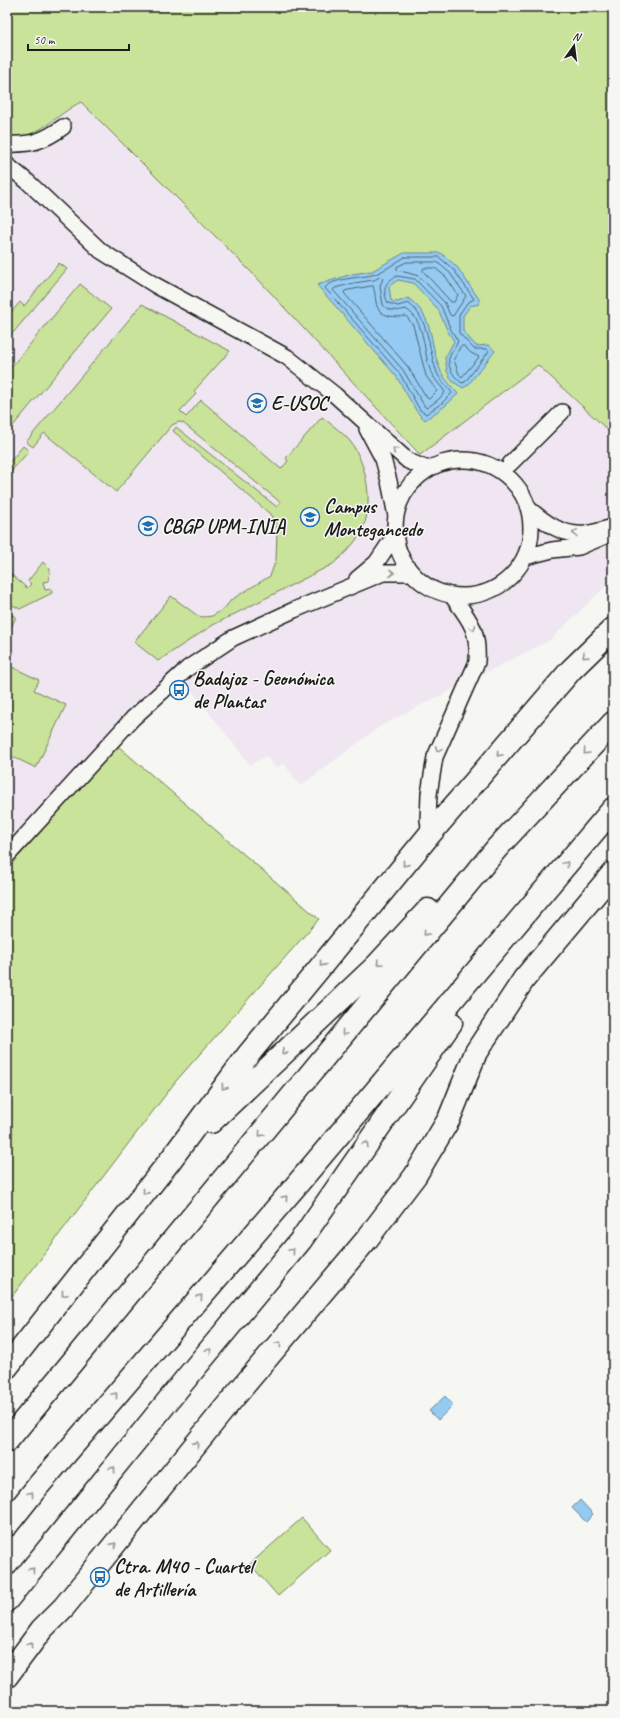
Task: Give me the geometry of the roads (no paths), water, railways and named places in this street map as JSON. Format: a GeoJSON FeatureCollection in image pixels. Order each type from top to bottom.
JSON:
{"type":"FeatureCollection","features":[{"type":"Feature","properties":{"kind":"highway"},"geometry":{"type":"LineString","coordinates":[[7,1367],[169,1162],[248,1055],[430,834],[571,670],[613,629]]}},
{"type":"Feature","properties":{"kind":"highway"},"geometry":{"type":"LineString","coordinates":[[7,1441],[497,848],[613,723]]}},
{"type":"Feature","properties":{"kind":"highway"},"geometry":{"type":"LineString","coordinates":[[7,1525],[38,1486],[294,1188],[613,809]]}},
{"type":"Feature","properties":{"kind":"highway"},"geometry":{"type":"LineString","coordinates":[[169,1162],[377,965],[456,880],[497,848]]}},
{"type":"Feature","properties":{"kind":"highway"},"geometry":{"type":"LineString","coordinates":[[7,1676],[42,1629],[64,1607],[225,1408],[367,1239],[415,1176],[449,1119],[476,1052],[515,992],[524,979],[613,873]]}},
{"type":"Feature","properties":{"kind":"highway"},"geometry":{"type":"LineString","coordinates":[[7,1600],[184,1381],[301,1240],[417,1068],[541,894]]}},
{"type":"Feature","properties":{"kind":"street"},"geometry":{"type":"LineString","coordinates":[[7,144],[39,142],[51,136],[63,127]]}},
{"type":"Feature","properties":{"kind":"street"},"geometry":{"type":"LineString","coordinates":[[7,165],[28,182],[101,251],[155,284],[287,357],[335,395],[408,461],[428,469]]}},
{"type":"Feature","properties":{"kind":"street"},"geometry":{"type":"LineString","coordinates":[[510,464],[562,412]]}},
{"type":"Feature","properties":{"kind":"street"},"geometry":{"type":"LineString","coordinates":[[363,421],[383,459],[396,516],[395,535],[400,555],[411,573],[430,588],[452,596],[474,596],[495,589],[513,576],[526,557],[531,542],[532,525],[529,509],[519,488],[500,470],[476,461],[450,461],[428,469],[413,482],[402,498],[396,516]]}},
{"type":"Feature","properties":{"kind":"street"},"geometry":{"type":"LineString","coordinates":[[529,509],[543,521],[567,533],[586,534],[613,527]]}},
{"type":"Feature","properties":{"kind":"street"},"geometry":{"type":"LineString","coordinates":[[526,557],[552,550],[579,548],[613,533]]}},
{"type":"Feature","properties":{"kind":"street"},"geometry":{"type":"LineString","coordinates":[[347,588],[376,563],[395,535]]}},
{"type":"Feature","properties":{"kind":"street"},"geometry":{"type":"LineString","coordinates":[[7,856],[133,718],[188,668],[233,638],[259,625],[383,573],[411,573]]}},
{"type":"Feature","properties":{"kind":"street"},"geometry":{"type":"LineString","coordinates":[[430,834],[428,820],[429,794],[435,757],[477,662],[478,650],[473,626],[452,596]]}},
{"type":"Feature","properties":{"kind":"water"},"geometry":{"type":"Polygon","coordinates":[[[404,253],[441,253],[457,267],[479,299],[479,304],[470,306],[463,316],[463,331],[476,346],[489,345],[495,351],[468,385],[463,388],[452,381],[447,371],[445,358],[454,341],[448,332],[438,309],[413,283],[398,280],[389,286],[391,301],[398,302],[408,298],[423,314],[430,330],[436,358],[441,372],[458,394],[445,406],[425,420],[417,412],[396,376],[317,285],[352,274],[372,271],[404,253]]]}},
{"type":"Feature","properties":{"kind":"water"},"geometry":{"type":"Polygon","coordinates":[[[445,1396],[453,1405],[438,1420],[429,1411],[445,1396]]]}},
{"type":"Feature","properties":{"kind":"water"},"geometry":{"type":"Polygon","coordinates":[[[580,1500],[593,1514],[586,1522],[572,1508],[580,1500]]]}},
{"type":"Feature","properties":{"kind":"place","name":"E-USOC"},"geometry":{"type":"Point","coordinates":[257,403]}},
{"type":"Feature","properties":{"kind":"place","name":"Campus Montegancedo"},"geometry":{"type":"Point","coordinates":[310,517]}},
{"type":"Feature","properties":{"kind":"place","name":"CBGP UPM-INIA"},"geometry":{"type":"Point","coordinates":[148,526]}},
{"type":"Feature","properties":{"kind":"place","name":"Badajoz - Geonómica de Plantas"},"geometry":{"type":"Point","coordinates":[179,690]}},
{"type":"Feature","properties":{"kind":"place","name":"Ctra. M40 - Cuartel de Artillería"},"geometry":{"type":"Point","coordinates":[100,1577]}}]}
